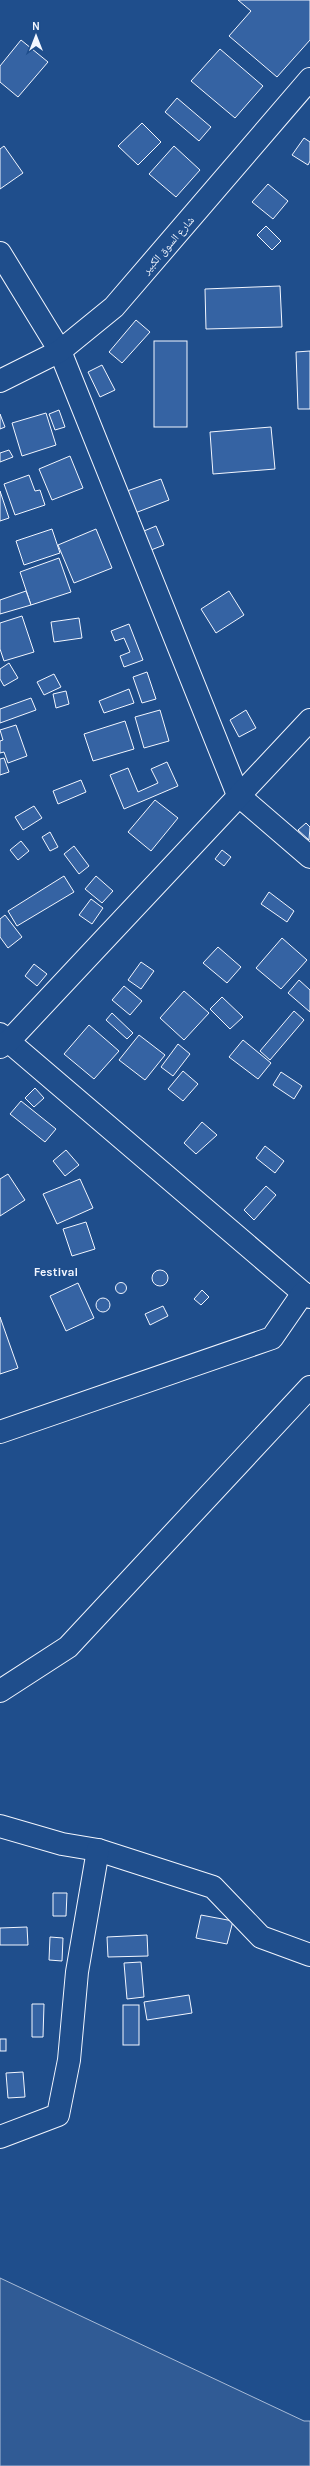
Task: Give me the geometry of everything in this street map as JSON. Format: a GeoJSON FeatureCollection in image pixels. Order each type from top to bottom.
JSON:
{"type":"FeatureCollection","features":[{"type":"Feature","properties":{"kind":"street","name":"شارع السوق الكبير"},"geometry":{"type":"LineString","coordinates":[[0,381],[60,351],[114,307],[310,79]]}},
{"type":"Feature","properties":{"kind":"street"},"geometry":{"type":"LineString","coordinates":[[0,253],[60,351],[238,795],[310,857]]}},
{"type":"Feature","properties":{"kind":"street"},"geometry":{"type":"LineString","coordinates":[[0,1432],[272,1338],[306,1295],[3,1041],[310,720]]}},
{"type":"Feature","properties":{"kind":"street"},"geometry":{"type":"LineString","coordinates":[[0,1691],[68,1647],[310,1387]]}},
{"type":"Feature","properties":{"kind":"street"},"geometry":{"type":"LineString","coordinates":[[0,1826],[62,1844],[98,1850],[213,1887],[261,1937],[310,1955]]}},
{"type":"Feature","properties":{"kind":"street"},"geometry":{"type":"LineString","coordinates":[[0,2137],[58,2115],[70,2060],[77,1972],[98,1850]]}},
{"type":"Feature","properties":{"kind":"shaded area"},"geometry":{"type":"Polygon","coordinates":[[[0,2278],[304,2421],[310,2421],[310,2466],[0,2466],[0,2278]]]}},
{"type":"Feature","properties":{"kind":"building"},"geometry":{"type":"Polygon","coordinates":[[[238,0],[310,0],[310,40],[277,77],[229,36],[251,11],[238,0]]]}},
{"type":"Feature","properties":{"kind":"building"},"geometry":{"type":"Polygon","coordinates":[[[21,40],[48,62],[18,97],[0,82],[0,66],[21,40]]]}},
{"type":"Feature","properties":{"kind":"building"},"geometry":{"type":"Polygon","coordinates":[[[220,49],[263,86],[235,118],[191,81],[220,49]]]}},
{"type":"Feature","properties":{"kind":"building"},"geometry":{"type":"Polygon","coordinates":[[[177,98],[211,127],[199,141],[165,112],[177,98]]]}},
{"type":"Feature","properties":{"kind":"building"},"geometry":{"type":"Polygon","coordinates":[[[142,123],[161,142],[138,165],[118,146],[142,123]]]}},
{"type":"Feature","properties":{"kind":"building"},"geometry":{"type":"Polygon","coordinates":[[[304,138],[310,142],[310,161],[308,165],[292,155],[304,138]]]}},
{"type":"Feature","properties":{"kind":"building"},"geometry":{"type":"Polygon","coordinates":[[[4,146],[23,173],[0,189],[0,149],[4,146]]]}},
{"type":"Feature","properties":{"kind":"building"},"geometry":{"type":"Polygon","coordinates":[[[174,146],[200,170],[176,197],[149,174],[174,146]]]}},
{"type":"Feature","properties":{"kind":"building"},"geometry":{"type":"Polygon","coordinates":[[[268,184],[288,201],[273,219],[252,202],[268,184]]]}},
{"type":"Feature","properties":{"kind":"building"},"geometry":{"type":"Polygon","coordinates":[[[266,226],[281,241],[272,250],[257,235],[266,226]]]}},
{"type":"Feature","properties":{"kind":"building"},"geometry":{"type":"Polygon","coordinates":[[[280,286],[282,327],[206,329],[205,289],[280,286]]]}},
{"type":"Feature","properties":{"kind":"building"},"geometry":{"type":"Polygon","coordinates":[[[136,320],[150,332],[122,363],[109,352],[136,320]]]}},
{"type":"Feature","properties":{"kind":"building"},"geometry":{"type":"Polygon","coordinates":[[[154,341],[187,341],[187,427],[154,427],[154,341]]]}},
{"type":"Feature","properties":{"kind":"building"},"geometry":{"type":"Polygon","coordinates":[[[310,351],[310,409],[298,409],[296,352],[310,351]]]}},
{"type":"Feature","properties":{"kind":"building"},"geometry":{"type":"Polygon","coordinates":[[[102,365],[115,390],[100,397],[88,372],[102,365]]]}},
{"type":"Feature","properties":{"kind":"building"},"geometry":{"type":"Polygon","coordinates":[[[59,410],[65,427],[55,430],[49,414],[59,410]]]}},
{"type":"Feature","properties":{"kind":"building"},"geometry":{"type":"Polygon","coordinates":[[[46,413],[56,445],[22,456],[12,423],[46,413]]]}},
{"type":"Feature","properties":{"kind":"building"},"geometry":{"type":"Polygon","coordinates":[[[0,414],[5,427],[0,429],[0,414]]]}},
{"type":"Feature","properties":{"kind":"building"},"geometry":{"type":"Polygon","coordinates":[[[271,427],[275,469],[213,474],[210,432],[271,427]]]}},
{"type":"Feature","properties":{"kind":"building"},"geometry":{"type":"Polygon","coordinates":[[[9,450],[13,457],[0,462],[0,453],[9,450]]]}},
{"type":"Feature","properties":{"kind":"building"},"geometry":{"type":"Polygon","coordinates":[[[70,456],[83,488],[52,500],[39,469],[70,456]]]}},
{"type":"Feature","properties":{"kind":"building"},"geometry":{"type":"Polygon","coordinates":[[[29,475],[35,491],[40,490],[45,505],[15,515],[4,484],[29,475]]]}},
{"type":"Feature","properties":{"kind":"building"},"geometry":{"type":"Polygon","coordinates":[[[161,479],[169,500],[135,513],[127,491],[161,479]]]}},
{"type":"Feature","properties":{"kind":"building"},"geometry":{"type":"Polygon","coordinates":[[[0,491],[9,518],[0,521],[0,491]]]}},
{"type":"Feature","properties":{"kind":"building"},"geometry":{"type":"Polygon","coordinates":[[[156,526],[164,545],[151,550],[144,531],[156,526]]]}},
{"type":"Feature","properties":{"kind":"building"},"geometry":{"type":"Polygon","coordinates":[[[52,529],[60,553],[24,565],[16,541],[52,529]]]}},
{"type":"Feature","properties":{"kind":"building"},"geometry":{"type":"Polygon","coordinates":[[[96,529],[112,568],[74,583],[58,545],[96,529]]]}},
{"type":"Feature","properties":{"kind":"building"},"geometry":{"type":"Polygon","coordinates":[[[59,558],[71,592],[31,605],[20,572],[59,558]]]}},
{"type":"Feature","properties":{"kind":"building"},"geometry":{"type":"Polygon","coordinates":[[[26,591],[31,605],[0,614],[0,600],[26,591]]]}},
{"type":"Feature","properties":{"kind":"building"},"geometry":{"type":"Polygon","coordinates":[[[229,591],[244,615],[216,633],[201,609],[229,591]]]}},
{"type":"Feature","properties":{"kind":"building"},"geometry":{"type":"Polygon","coordinates":[[[22,616],[34,652],[4,661],[0,649],[0,623],[22,616]]]}},
{"type":"Feature","properties":{"kind":"building"},"geometry":{"type":"Polygon","coordinates":[[[79,618],[82,638],[54,642],[51,622],[79,618]]]}},
{"type":"Feature","properties":{"kind":"building"},"geometry":{"type":"Polygon","coordinates":[[[129,624],[143,660],[124,667],[120,656],[130,652],[124,638],[115,641],[111,631],[129,624]]]}},
{"type":"Feature","properties":{"kind":"building"},"geometry":{"type":"Polygon","coordinates":[[[9,663],[18,678],[4,686],[0,679],[0,669],[9,663]]]}},
{"type":"Feature","properties":{"kind":"building"},"geometry":{"type":"Polygon","coordinates":[[[147,672],[156,699],[142,703],[133,677],[147,672]]]}},
{"type":"Feature","properties":{"kind":"building"},"geometry":{"type":"Polygon","coordinates":[[[54,674],[61,687],[44,695],[37,682],[54,674]]]}},
{"type":"Feature","properties":{"kind":"building"},"geometry":{"type":"Polygon","coordinates":[[[129,689],[134,703],[104,713],[99,701],[129,689]]]}},
{"type":"Feature","properties":{"kind":"building"},"geometry":{"type":"Polygon","coordinates":[[[66,691],[69,704],[56,708],[53,694],[66,691]]]}},
{"type":"Feature","properties":{"kind":"building"},"geometry":{"type":"Polygon","coordinates":[[[31,698],[36,710],[0,723],[0,709],[31,698]]]}},
{"type":"Feature","properties":{"kind":"building"},"geometry":{"type":"Polygon","coordinates":[[[160,710],[169,741],[144,748],[135,717],[160,710]]]}},
{"type":"Feature","properties":{"kind":"building"},"geometry":{"type":"Polygon","coordinates":[[[246,710],[256,728],[239,737],[230,720],[246,710]]]}},
{"type":"Feature","properties":{"kind":"building"},"geometry":{"type":"Polygon","coordinates":[[[125,721],[134,749],[93,761],[84,734],[125,721]]]}},
{"type":"Feature","properties":{"kind":"building"},"geometry":{"type":"Polygon","coordinates":[[[16,725],[27,756],[8,763],[4,752],[0,753],[0,741],[3,740],[0,730],[16,725]]]}},
{"type":"Feature","properties":{"kind":"building"},"geometry":{"type":"Polygon","coordinates":[[[4,758],[9,772],[0,775],[0,759],[4,758]]]}},
{"type":"Feature","properties":{"kind":"building"},"geometry":{"type":"Polygon","coordinates":[[[167,762],[178,786],[124,809],[110,775],[128,768],[138,792],[158,783],[151,769],[167,762]]]}},
{"type":"Feature","properties":{"kind":"building"},"geometry":{"type":"Polygon","coordinates":[[[81,780],[86,792],[58,804],[53,791],[81,780]]]}},
{"type":"Feature","properties":{"kind":"building"},"geometry":{"type":"Polygon","coordinates":[[[155,800],[178,818],[151,851],[128,832],[155,800]]]}},
{"type":"Feature","properties":{"kind":"building"},"geometry":{"type":"Polygon","coordinates":[[[34,806],[42,818],[23,830],[15,817],[34,806]]]}},
{"type":"Feature","properties":{"kind":"building"},"geometry":{"type":"Polygon","coordinates":[[[306,823],[310,827],[309,840],[298,830],[306,823]]]}},
{"type":"Feature","properties":{"kind":"building"},"geometry":{"type":"Polygon","coordinates":[[[50,832],[58,847],[50,851],[42,837],[50,832]]]}},
{"type":"Feature","properties":{"kind":"building"},"geometry":{"type":"Polygon","coordinates":[[[21,841],[29,851],[18,860],[10,850],[21,841]]]}},
{"type":"Feature","properties":{"kind":"building"},"geometry":{"type":"Polygon","coordinates":[[[74,846],[89,866],[79,874],[64,854],[74,846]]]}},
{"type":"Feature","properties":{"kind":"building"},"geometry":{"type":"Polygon","coordinates":[[[222,850],[231,857],[224,866],[215,859],[222,850]]]}},
{"type":"Feature","properties":{"kind":"building"},"geometry":{"type":"Polygon","coordinates":[[[64,876],[74,892],[17,926],[8,911],[64,876]]]}},
{"type":"Feature","properties":{"kind":"building"},"geometry":{"type":"Polygon","coordinates":[[[96,876],[113,891],[102,903],[85,889],[96,876]]]}},
{"type":"Feature","properties":{"kind":"building"},"geometry":{"type":"Polygon","coordinates":[[[269,892],[294,911],[287,922],[261,904],[269,892]]]}},
{"type":"Feature","properties":{"kind":"building"},"geometry":{"type":"Polygon","coordinates":[[[91,899],[103,908],[92,924],[79,915],[91,899]]]}},
{"type":"Feature","properties":{"kind":"building"},"geometry":{"type":"Polygon","coordinates":[[[5,915],[22,937],[8,948],[0,937],[0,919],[5,915]]]}},
{"type":"Feature","properties":{"kind":"building"},"geometry":{"type":"Polygon","coordinates":[[[282,938],[307,960],[281,989],[256,968],[282,938]]]}},
{"type":"Feature","properties":{"kind":"building"},"geometry":{"type":"Polygon","coordinates":[[[218,947],[241,967],[227,983],[203,963],[218,947]]]}},
{"type":"Feature","properties":{"kind":"building"},"geometry":{"type":"Polygon","coordinates":[[[141,962],[154,971],[141,989],[128,980],[141,962]]]}},
{"type":"Feature","properties":{"kind":"building"},"geometry":{"type":"Polygon","coordinates":[[[34,964],[47,974],[37,986],[25,976],[34,964]]]}},
{"type":"Feature","properties":{"kind":"building"},"geometry":{"type":"Polygon","coordinates":[[[299,980],[310,990],[310,1012],[288,993],[299,980]]]}},
{"type":"Feature","properties":{"kind":"building"},"geometry":{"type":"Polygon","coordinates":[[[124,986],[142,1001],[130,1015],[112,1000],[124,986]]]}},
{"type":"Feature","properties":{"kind":"building"},"geometry":{"type":"Polygon","coordinates":[[[184,991],[209,1013],[184,1040],[160,1018],[184,991]]]}},
{"type":"Feature","properties":{"kind":"building"},"geometry":{"type":"Polygon","coordinates":[[[222,997],[243,1017],[230,1029],[210,1009],[222,997]]]}},
{"type":"Feature","properties":{"kind":"building"},"geometry":{"type":"Polygon","coordinates":[[[294,1011],[304,1020],[270,1060],[260,1051],[294,1011]]]}},
{"type":"Feature","properties":{"kind":"building"},"geometry":{"type":"Polygon","coordinates":[[[112,1013],[133,1033],[127,1039],[106,1020],[112,1013]]]}},
{"type":"Feature","properties":{"kind":"building"},"geometry":{"type":"Polygon","coordinates":[[[89,1025],[119,1051],[94,1079],[64,1054],[89,1025]]]}},
{"type":"Feature","properties":{"kind":"building"},"geometry":{"type":"Polygon","coordinates":[[[139,1035],[165,1055],[145,1080],[119,1060],[139,1035]]]}},
{"type":"Feature","properties":{"kind":"building"},"geometry":{"type":"Polygon","coordinates":[[[243,1040],[271,1063],[258,1079],[229,1057],[243,1040]]]}},
{"type":"Feature","properties":{"kind":"building"},"geometry":{"type":"Polygon","coordinates":[[[178,1044],[190,1054],[173,1076],[161,1067],[178,1044]]]}},
{"type":"Feature","properties":{"kind":"building"},"geometry":{"type":"Polygon","coordinates":[[[183,1071],[198,1084],[183,1101],[168,1089],[183,1071]]]}},
{"type":"Feature","properties":{"kind":"building"},"geometry":{"type":"Polygon","coordinates":[[[281,1072],[302,1086],[294,1099],[273,1085],[281,1072]]]}},
{"type":"Feature","properties":{"kind":"building"},"geometry":{"type":"Polygon","coordinates":[[[35,1088],[44,1098],[34,1107],[25,1098],[35,1088]]]}},
{"type":"Feature","properties":{"kind":"building"},"geometry":{"type":"Polygon","coordinates":[[[21,1101],[56,1129],[45,1142],[10,1114],[21,1101]]]}},
{"type":"Feature","properties":{"kind":"building"},"geometry":{"type":"Polygon","coordinates":[[[202,1122],[217,1135],[196,1154],[184,1143],[202,1122]]]}},
{"type":"Feature","properties":{"kind":"building"},"geometry":{"type":"Polygon","coordinates":[[[265,1146],[284,1161],[275,1173],[256,1158],[265,1146]]]}},
{"type":"Feature","properties":{"kind":"building"},"geometry":{"type":"Polygon","coordinates":[[[66,1150],[79,1165],[65,1176],[53,1161],[66,1150]]]}},
{"type":"Feature","properties":{"kind":"building"},"geometry":{"type":"Polygon","coordinates":[[[8,1174],[25,1200],[0,1216],[0,1179],[8,1174]]]}},
{"type":"Feature","properties":{"kind":"building"},"geometry":{"type":"Polygon","coordinates":[[[80,1179],[93,1208],[57,1224],[43,1194],[80,1179]]]}},
{"type":"Feature","properties":{"kind":"building"},"geometry":{"type":"Polygon","coordinates":[[[266,1186],[276,1195],[254,1220],[244,1210],[266,1186]]]}},
{"type":"Feature","properties":{"kind":"building"},"geometry":{"type":"Polygon","coordinates":[[[86,1222],[95,1249],[72,1256],[63,1229],[86,1222]]]}},
{"type":"Feature","properties":{"kind":"building"},"geometry":{"type":"Polygon","coordinates":[[[160,1270],[166,1272],[168,1278],[166,1284],[160,1286],[154,1284],[152,1278],[154,1272],[160,1270]]]}},
{"type":"Feature","properties":{"kind":"building"},"geometry":{"type":"Polygon","coordinates":[[[78,1283],[94,1318],[66,1331],[50,1296],[78,1283]]]}},
{"type":"Feature","properties":{"kind":"building"},"geometry":{"type":"Polygon","coordinates":[[[119,1283],[123,1283],[125,1284],[125,1292],[119,1293],[116,1290],[116,1286],[119,1283]]]}},
{"type":"Feature","properties":{"kind":"building"},"geometry":{"type":"Polygon","coordinates":[[[202,1290],[209,1297],[201,1305],[194,1299],[202,1290]]]}},
{"type":"Feature","properties":{"kind":"building"},"geometry":{"type":"Polygon","coordinates":[[[100,1298],[106,1298],[110,1302],[110,1308],[106,1312],[100,1312],[96,1308],[96,1302],[100,1298]]]}},
{"type":"Feature","properties":{"kind":"building"},"geometry":{"type":"Polygon","coordinates":[[[163,1306],[168,1316],[150,1325],[145,1314],[163,1306]]]}},
{"type":"Feature","properties":{"kind":"building"},"geometry":{"type":"Polygon","coordinates":[[[0,1317],[18,1368],[0,1374],[0,1317]]]}},
{"type":"Feature","properties":{"kind":"building"},"geometry":{"type":"Polygon","coordinates":[[[53,1893],[67,1893],[66,1916],[53,1916],[53,1893]]]}},
{"type":"Feature","properties":{"kind":"building"},"geometry":{"type":"Polygon","coordinates":[[[201,1915],[233,1921],[227,1944],[196,1938],[201,1915]]]}},
{"type":"Feature","properties":{"kind":"building"},"geometry":{"type":"Polygon","coordinates":[[[27,1927],[28,1945],[0,1945],[0,1928],[27,1927]]]}},
{"type":"Feature","properties":{"kind":"building"},"geometry":{"type":"Polygon","coordinates":[[[147,1935],[148,1956],[108,1957],[107,1937],[147,1935]]]}},
{"type":"Feature","properties":{"kind":"building"},"geometry":{"type":"Polygon","coordinates":[[[50,1937],[63,1938],[62,1961],[49,1960],[50,1937]]]}},
{"type":"Feature","properties":{"kind":"building"},"geometry":{"type":"Polygon","coordinates":[[[141,1962],[144,1997],[127,1999],[124,1963],[141,1962]]]}},
{"type":"Feature","properties":{"kind":"building"},"geometry":{"type":"Polygon","coordinates":[[[189,1995],[192,2013],[147,2020],[144,2002],[189,1995]]]}},
{"type":"Feature","properties":{"kind":"building"},"geometry":{"type":"Polygon","coordinates":[[[32,2004],[44,2004],[43,2037],[32,2037],[32,2004]]]}},
{"type":"Feature","properties":{"kind":"building"},"geometry":{"type":"Polygon","coordinates":[[[123,2005],[139,2005],[139,2045],[123,2045],[123,2005]]]}},
{"type":"Feature","properties":{"kind":"building"},"geometry":{"type":"Polygon","coordinates":[[[0,2039],[6,2039],[6,2051],[0,2051],[0,2039]]]}},
{"type":"Feature","properties":{"kind":"building"},"geometry":{"type":"Polygon","coordinates":[[[23,2072],[25,2097],[8,2098],[6,2073],[23,2072]]]}},
{"type":"Feature","properties":{"kind":"district","name":"Festival"},"geometry":{"type":"Point","coordinates":[56,1272]}}]}
